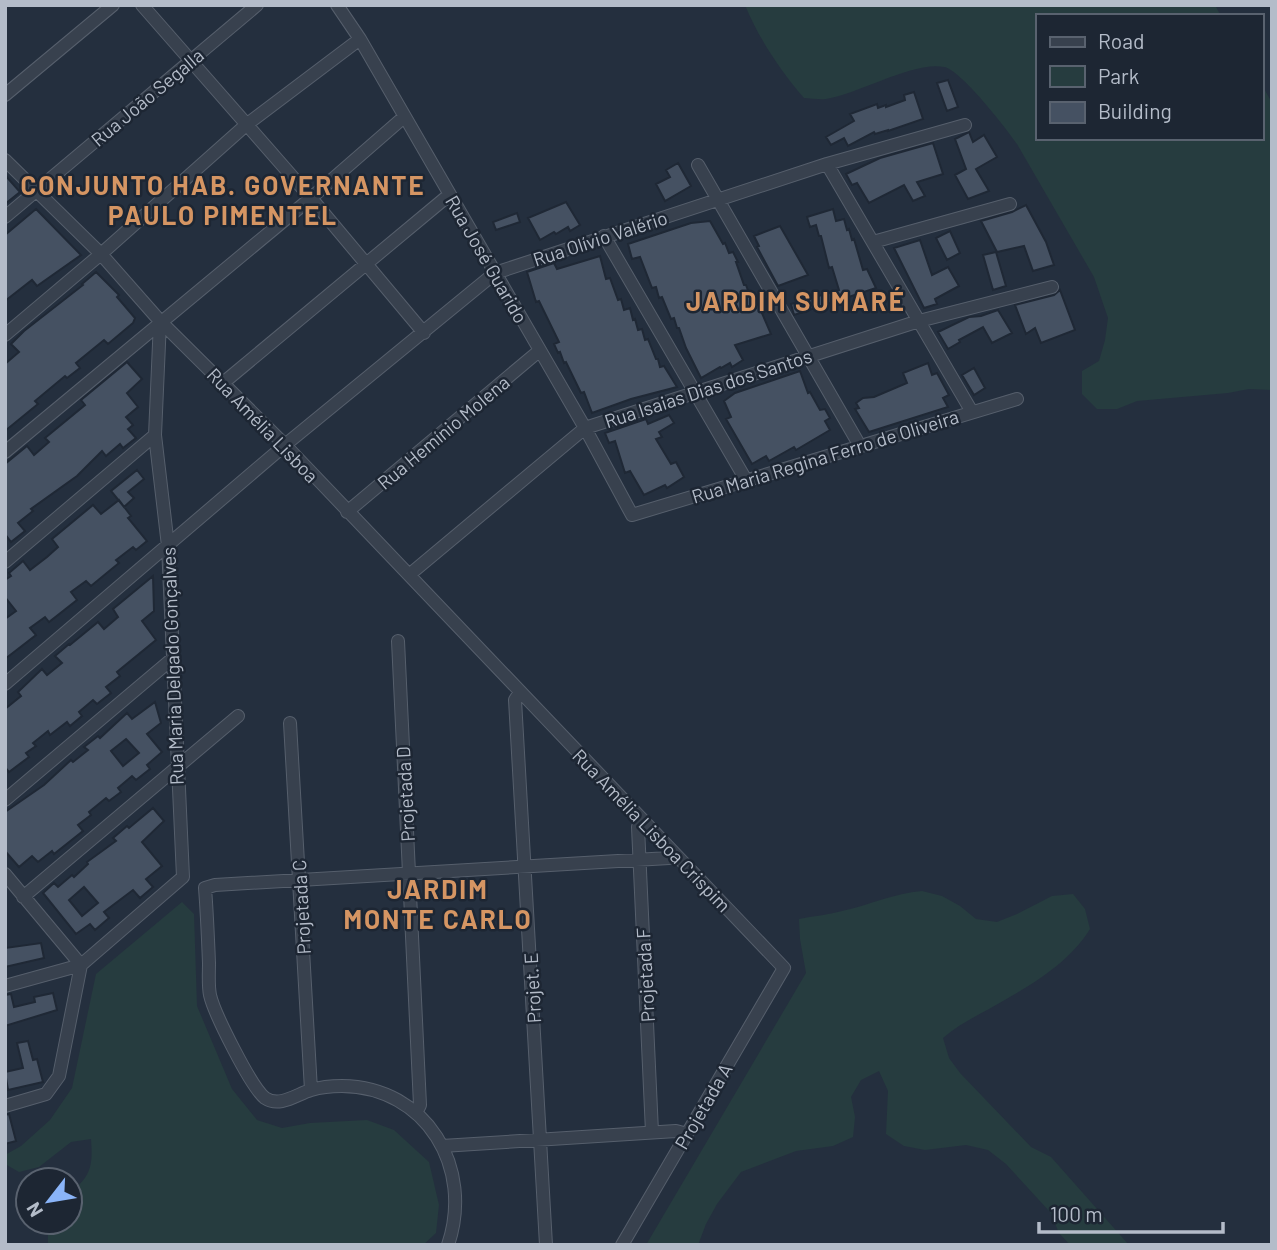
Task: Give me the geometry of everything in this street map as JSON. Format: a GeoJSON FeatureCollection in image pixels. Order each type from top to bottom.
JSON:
{"type":"FeatureCollection","features":[{"type":"Feature","properties":{"kind":"street"},"geometry":{"type":"LineString","coordinates":[[5,95],[113,5]]}},
{"type":"Feature","properties":{"kind":"street"},"geometry":{"type":"LineString","coordinates":[[142,5],[311,198],[424,333]]}},
{"type":"Feature","properties":{"kind":"street","name":"Rua João Segalla"},"geometry":{"type":"LineString","coordinates":[[5,217],[257,5]]}},
{"type":"Feature","properties":{"kind":"street","name":"Rua José Guarido"},"geometry":{"type":"LineString","coordinates":[[337,5],[360,39],[585,428],[632,515]]}},
{"type":"Feature","properties":{"kind":"street"},"geometry":{"type":"LineString","coordinates":[[5,335],[246,125],[360,39]]}},
{"type":"Feature","properties":{"kind":"street"},"geometry":{"type":"LineString","coordinates":[[5,452],[311,198],[404,117]]}},
{"type":"Feature","properties":{"kind":"street","name":"Rua Olívio Valério"},"geometry":{"type":"LineString","coordinates":[[5,684],[285,446],[495,273],[827,164],[965,125]]}},
{"type":"Feature","properties":{"kind":"street","name":"Rua Amélia Lisboa"},"geometry":{"type":"LineString","coordinates":[[5,160],[101,254],[160,321],[285,446],[520,692]]}},
{"type":"Feature","properties":{"kind":"street"},"geometry":{"type":"LineString","coordinates":[[827,164],[972,411]]}},
{"type":"Feature","properties":{"kind":"street"},"geometry":{"type":"LineString","coordinates":[[698,165],[860,446]]}},
{"type":"Feature","properties":{"kind":"street"},"geometry":{"type":"LineString","coordinates":[[223,383],[449,195]]}},
{"type":"Feature","properties":{"kind":"street"},"geometry":{"type":"LineString","coordinates":[[873,242],[1010,204]]}},
{"type":"Feature","properties":{"kind":"street"},"geometry":{"type":"LineString","coordinates":[[604,236],[746,480]]}},
{"type":"Feature","properties":{"kind":"street","name":"Rua Isaias Dias dos Santos"},"geometry":{"type":"LineString","coordinates":[[409,575],[585,428],[919,321],[1052,286]]}},
{"type":"Feature","properties":{"kind":"street","name":"Rua Maria Delgado Gonçalves"},"geometry":{"type":"LineString","coordinates":[[81,965],[183,877],[168,547],[155,435],[160,321]]}},
{"type":"Feature","properties":{"kind":"street","name":"Rua Hemínio Molena"},"geometry":{"type":"LineString","coordinates":[[347,512],[540,351]]}},
{"type":"Feature","properties":{"kind":"street","name":"Rua Maria Regina Ferro de Oliveira"},"geometry":{"type":"LineString","coordinates":[[632,515],[1017,399]]}},
{"type":"Feature","properties":{"kind":"street"},"geometry":{"type":"LineString","coordinates":[[7,558],[155,435]]}},
{"type":"Feature","properties":{"kind":"street","name":"Projetada D"},"geometry":{"type":"LineString","coordinates":[[398,641],[420,1105],[416,1113]]}},
{"type":"Feature","properties":{"kind":"street"},"geometry":{"type":"LineString","coordinates":[[5,800],[172,659]]}},
{"type":"Feature","properties":{"kind":"street","name":"Rua Amélia Lisboa Crispim"},"geometry":{"type":"LineString","coordinates":[[520,692],[784,968]]}},
{"type":"Feature","properties":{"kind":"street","name":"Projet. E"},"geometry":{"type":"LineString","coordinates":[[520,692],[515,700],[546,1245]]}},
{"type":"Feature","properties":{"kind":"street"},"geometry":{"type":"LineString","coordinates":[[23,897],[238,716]]}},
{"type":"Feature","properties":{"kind":"street","name":"Projetada C"},"geometry":{"type":"LineString","coordinates":[[290,723],[311,1090]]}},
{"type":"Feature","properties":{"kind":"street","name":"Projetada F"},"geometry":{"type":"LineString","coordinates":[[642,819],[638,827],[639,860],[652,1132]]}},
{"type":"Feature","properties":{"kind":"street"},"geometry":{"type":"LineString","coordinates":[[448,1245],[455,1217],[456,1188],[451,1166],[435,1134],[416,1113],[392,1098],[366,1089],[338,1086],[311,1090],[287,1100],[270,1100],[244,1072],[211,996],[205,888],[215,885],[669,858],[675,854]]}},
{"type":"Feature","properties":{"kind":"street"},"geometry":{"type":"LineString","coordinates":[[5,874],[81,965]]}},
{"type":"Feature","properties":{"kind":"street"},"geometry":{"type":"LineString","coordinates":[[5,986],[81,965]]}},
{"type":"Feature","properties":{"kind":"street"},"geometry":{"type":"LineString","coordinates":[[5,1106],[46,1094],[59,1076],[81,965]]}},
{"type":"Feature","properties":{"kind":"street","name":"Projetada A"},"geometry":{"type":"LineString","coordinates":[[622,1245],[784,968]]}},
{"type":"Feature","properties":{"kind":"street"},"geometry":{"type":"LineString","coordinates":[[442,1146],[676,1130],[687,1134]]}},
{"type":"Feature","properties":{"kind":"green space"},"geometry":{"type":"Polygon","coordinates":[[[745,5],[1215,5],[1220,14],[1036,14],[1036,140],[1263,140],[1263,87],[1272,103],[1272,390],[1249,389],[1137,401],[1117,409],[1097,409],[1082,394],[1082,371],[1099,361],[1108,318],[1094,277],[1017,144],[982,100],[951,70],[931,66],[902,73],[839,96],[804,98],[771,54],[745,5]]]}},
{"type":"Feature","properties":{"kind":"green space"},"geometry":{"type":"Polygon","coordinates":[[[922,891],[942,896],[976,919],[997,922],[1052,896],[1073,894],[1085,909],[1090,929],[1058,965],[943,1038],[949,1058],[960,1073],[1031,1147],[1051,1157],[1129,1245],[1070,1245],[1059,1233],[1050,1212],[1006,1164],[988,1150],[966,1145],[925,1150],[904,1146],[886,1134],[888,1091],[879,1071],[861,1080],[851,1097],[855,1117],[853,1137],[833,1146],[796,1151],[741,1172],[717,1204],[698,1245],[646,1245],[806,973],[799,919],[922,891]]]}},
{"type":"Feature","properties":{"kind":"green space"},"geometry":{"type":"Polygon","coordinates":[[[182,902],[194,914],[197,1006],[232,1089],[257,1120],[282,1128],[310,1123],[367,1120],[394,1130],[429,1162],[439,1205],[436,1233],[423,1245],[48,1245],[48,1236],[84,1236],[84,1178],[92,1156],[91,1139],[71,1142],[40,1166],[14,1166],[14,1169],[5,1164],[5,1155],[21,1146],[50,1120],[72,1088],[96,974],[182,902]]]}},
{"type":"Feature","properties":{"kind":"building"},"geometry":{"type":"Polygon","coordinates":[[[948,80],[958,107],[947,111],[937,83],[948,80]]]}},
{"type":"Feature","properties":{"kind":"building"},"geometry":{"type":"Polygon","coordinates":[[[914,92],[923,119],[888,131],[874,132],[848,146],[844,138],[831,145],[826,137],[854,121],[850,114],[877,104],[878,108],[886,107],[905,100],[904,95],[914,92]]]}},
{"type":"Feature","properties":{"kind":"building"},"geometry":{"type":"Polygon","coordinates":[[[969,132],[973,142],[984,135],[997,157],[976,169],[989,191],[968,199],[955,175],[966,169],[955,139],[969,132]]]}},
{"type":"Feature","properties":{"kind":"building"},"geometry":{"type":"Polygon","coordinates":[[[933,143],[943,174],[917,182],[925,196],[913,201],[904,185],[869,203],[857,183],[852,185],[846,174],[880,158],[933,143]]]}},
{"type":"Feature","properties":{"kind":"building"},"geometry":{"type":"Polygon","coordinates":[[[678,163],[691,186],[665,201],[656,184],[670,177],[666,170],[678,163]]]}},
{"type":"Feature","properties":{"kind":"building"},"geometry":{"type":"Polygon","coordinates":[[[5,175],[20,192],[5,204],[5,175]]]}},
{"type":"Feature","properties":{"kind":"building"},"geometry":{"type":"Polygon","coordinates":[[[566,202],[580,225],[570,231],[568,227],[556,234],[554,232],[540,240],[528,218],[566,202]]]}},
{"type":"Feature","properties":{"kind":"building"},"geometry":{"type":"Polygon","coordinates":[[[1026,205],[1046,242],[1054,265],[1033,271],[1024,246],[997,252],[981,221],[1026,205]]]}},
{"type":"Feature","properties":{"kind":"building"},"geometry":{"type":"Polygon","coordinates":[[[36,209],[81,255],[37,286],[32,280],[5,301],[5,235],[36,209]]]}},
{"type":"Feature","properties":{"kind":"building"},"geometry":{"type":"Polygon","coordinates":[[[833,209],[836,221],[844,219],[852,240],[854,239],[863,270],[867,269],[876,288],[794,315],[791,304],[839,290],[832,267],[829,268],[821,236],[816,225],[810,227],[807,217],[833,209]]]}},
{"type":"Feature","properties":{"kind":"building"},"geometry":{"type":"Polygon","coordinates":[[[517,213],[520,222],[496,230],[493,222],[517,213]]]}},
{"type":"Feature","properties":{"kind":"building"},"geometry":{"type":"Polygon","coordinates":[[[710,221],[729,253],[733,252],[744,285],[750,296],[752,295],[755,305],[758,304],[771,334],[735,345],[743,360],[732,367],[730,363],[720,367],[701,378],[674,318],[671,319],[656,287],[652,288],[640,257],[632,259],[628,244],[691,223],[710,221]]]}},
{"type":"Feature","properties":{"kind":"building"},"geometry":{"type":"Polygon","coordinates":[[[780,226],[808,275],[778,286],[754,236],[780,226]]]}},
{"type":"Feature","properties":{"kind":"building"},"geometry":{"type":"Polygon","coordinates":[[[950,231],[960,253],[947,260],[936,238],[950,231]]]}},
{"type":"Feature","properties":{"kind":"building"},"geometry":{"type":"Polygon","coordinates":[[[920,240],[932,275],[948,267],[959,286],[935,299],[937,304],[924,308],[894,248],[920,240]]]}},
{"type":"Feature","properties":{"kind":"building"},"geometry":{"type":"Polygon","coordinates":[[[996,252],[1006,286],[993,290],[983,255],[996,252]]]}},
{"type":"Feature","properties":{"kind":"building"},"geometry":{"type":"Polygon","coordinates":[[[600,256],[606,279],[610,278],[618,300],[621,299],[624,310],[630,308],[638,330],[642,329],[645,340],[648,339],[660,367],[664,366],[677,387],[592,413],[584,392],[581,393],[566,362],[564,363],[560,352],[558,353],[554,344],[559,342],[539,301],[536,302],[527,272],[554,263],[557,269],[600,256]]]}},
{"type":"Feature","properties":{"kind":"building"},"geometry":{"type":"Polygon","coordinates":[[[96,272],[119,295],[117,297],[135,318],[133,323],[108,344],[104,340],[76,363],[80,368],[67,378],[65,376],[35,401],[38,404],[5,431],[5,364],[19,352],[11,344],[96,272]]]}},
{"type":"Feature","properties":{"kind":"building"},"geometry":{"type":"Polygon","coordinates":[[[1060,290],[1075,330],[1041,343],[1035,328],[1026,334],[1015,305],[1054,295],[1060,290]]]}},
{"type":"Feature","properties":{"kind":"building"},"geometry":{"type":"Polygon","coordinates":[[[998,310],[1012,333],[992,343],[983,327],[948,349],[938,332],[969,317],[998,310]]]}},
{"type":"Feature","properties":{"kind":"building"},"geometry":{"type":"Polygon","coordinates":[[[127,362],[142,379],[127,393],[138,407],[126,417],[133,425],[128,429],[136,438],[123,448],[120,444],[106,456],[102,451],[77,476],[31,509],[33,511],[18,523],[25,531],[11,542],[5,534],[5,464],[27,446],[34,455],[49,442],[45,438],[85,405],[81,400],[127,362]]]}},
{"type":"Feature","properties":{"kind":"building"},"geometry":{"type":"Polygon","coordinates":[[[928,363],[932,375],[937,373],[949,395],[943,398],[948,407],[869,432],[855,409],[859,408],[856,403],[907,383],[903,373],[928,363]]]}},
{"type":"Feature","properties":{"kind":"building"},"geometry":{"type":"Polygon","coordinates":[[[974,368],[985,388],[974,395],[962,375],[974,368]]]}},
{"type":"Feature","properties":{"kind":"building"},"geometry":{"type":"Polygon","coordinates":[[[800,371],[808,393],[810,392],[820,410],[825,409],[830,418],[825,421],[830,430],[796,450],[794,447],[769,461],[766,456],[752,464],[726,419],[731,417],[724,401],[735,393],[800,371]]]}},
{"type":"Feature","properties":{"kind":"building"},"geometry":{"type":"Polygon","coordinates":[[[669,415],[674,423],[659,432],[662,437],[656,439],[671,464],[676,462],[684,477],[667,488],[665,485],[644,495],[630,471],[625,473],[615,441],[609,443],[605,433],[646,419],[648,424],[669,415]]]}},
{"type":"Feature","properties":{"kind":"building"},"geometry":{"type":"Polygon","coordinates":[[[137,470],[144,479],[128,492],[134,498],[124,507],[111,491],[137,470]]]}},
{"type":"Feature","properties":{"kind":"building"},"geometry":{"type":"Polygon","coordinates":[[[119,500],[131,516],[128,518],[147,541],[136,550],[133,547],[116,560],[119,563],[91,586],[86,581],[71,592],[77,600],[49,622],[45,617],[30,628],[36,635],[5,659],[5,619],[16,611],[5,597],[5,580],[11,576],[9,573],[23,561],[30,570],[47,557],[58,547],[52,539],[93,505],[101,514],[119,500]]]}},
{"type":"Feature","properties":{"kind":"building"},"geometry":{"type":"Polygon","coordinates":[[[153,576],[154,611],[142,621],[156,640],[117,672],[120,676],[106,687],[111,693],[97,704],[93,700],[79,712],[82,716],[70,726],[67,722],[50,735],[48,731],[33,743],[36,746],[26,753],[29,757],[9,772],[5,767],[5,709],[21,696],[18,692],[42,669],[47,675],[62,663],[55,656],[69,644],[98,622],[104,629],[118,617],[113,609],[153,576]]]}},
{"type":"Feature","properties":{"kind":"building"},"geometry":{"type":"Polygon","coordinates":[[[155,702],[161,723],[147,734],[162,752],[147,765],[150,769],[136,780],[132,776],[118,788],[121,792],[109,801],[106,798],[89,812],[91,815],[78,825],[83,831],[54,854],[52,851],[38,862],[32,856],[19,867],[5,851],[5,812],[44,785],[71,760],[73,762],[88,750],[84,747],[98,736],[100,738],[127,713],[132,719],[155,702]],[[126,739],[111,751],[123,766],[139,753],[126,739]]]}},
{"type":"Feature","properties":{"kind":"building"},"geometry":{"type":"Polygon","coordinates":[[[153,808],[164,821],[142,842],[162,866],[146,879],[153,887],[140,898],[133,890],[104,912],[109,918],[95,930],[90,924],[76,934],[43,893],[54,883],[58,887],[72,875],[74,877],[87,862],[116,841],[113,838],[127,826],[129,828],[153,808]],[[84,887],[69,900],[82,916],[98,903],[84,887]]]}},
{"type":"Feature","properties":{"kind":"building"},"geometry":{"type":"Polygon","coordinates":[[[41,943],[44,958],[5,967],[5,948],[41,943]]]}},
{"type":"Feature","properties":{"kind":"building"},"geometry":{"type":"Polygon","coordinates":[[[53,993],[57,1010],[5,1026],[5,995],[11,994],[14,1007],[35,1002],[34,997],[53,993]]]}},
{"type":"Feature","properties":{"kind":"building"},"geometry":{"type":"Polygon","coordinates":[[[28,1041],[33,1060],[37,1059],[43,1082],[8,1090],[5,1072],[23,1068],[17,1043],[28,1041]]]}},
{"type":"Feature","properties":{"kind":"building"},"geometry":{"type":"Polygon","coordinates":[[[9,1114],[16,1141],[5,1144],[5,1115],[9,1114]]]}},
{"type":"Feature","properties":{"kind":"district","name":"CONJUNTO HAB. GOVERNANTE PAULO PIMENTEL"},"geometry":{"type":"Point","coordinates":[223,199]}},
{"type":"Feature","properties":{"kind":"district","name":"JARDIM SUMARÉ"},"geometry":{"type":"Point","coordinates":[796,300]}},
{"type":"Feature","properties":{"kind":"district","name":"JARDIM MONTE CARLO"},"geometry":{"type":"Point","coordinates":[438,903]}}]}
